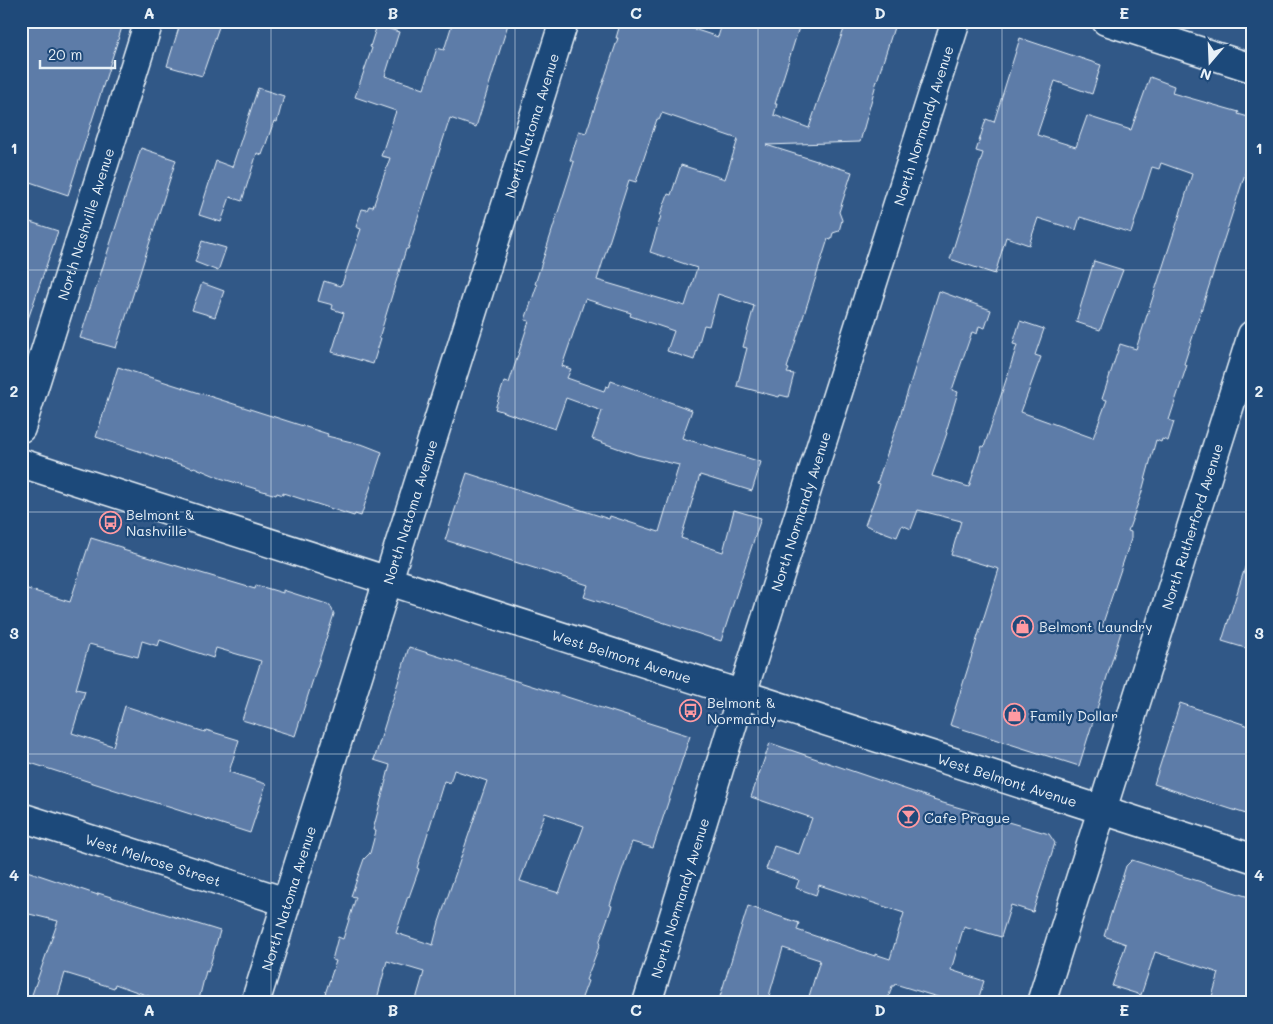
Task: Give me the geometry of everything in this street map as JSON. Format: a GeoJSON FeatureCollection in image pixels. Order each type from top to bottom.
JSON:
{"type":"FeatureCollection","features":[{"type":"Feature","properties":{"kind":"street","name":"North Nashville Avenue"},"geometry":{"type":"LineString","coordinates":[[21,428],[149,21]]}},
{"type":"Feature","properties":{"kind":"street","name":"North Natoma Avenue"},"geometry":{"type":"LineString","coordinates":[[255,1003],[564,21]]}},
{"type":"Feature","properties":{"kind":"street","name":"North Normandy Avenue"},"geometry":{"type":"LineString","coordinates":[[647,1003],[742,694],[956,21]]}},
{"type":"Feature","properties":{"kind":"street"},"geometry":{"type":"LineString","coordinates":[[1106,21],[1252,68]]}},
{"type":"Feature","properties":{"kind":"street","name":"North Rutherford Avenue"},"geometry":{"type":"LineString","coordinates":[[1040,1003],[1252,335]]}},
{"type":"Feature","properties":{"kind":"street","name":"West Belmont Avenue"},"geometry":{"type":"LineString","coordinates":[[21,463],[1252,858]]}},
{"type":"Feature","properties":{"kind":"street","name":"West Melrose Street"},"geometry":{"type":"LineString","coordinates":[[21,816],[286,902]]}},
{"type":"Feature","properties":{"kind":"building"},"geometry":{"type":"Polygon","coordinates":[[[26,21],[124,21],[68,195],[21,179],[21,38],[26,21]]]}},
{"type":"Feature","properties":{"kind":"building"},"geometry":{"type":"Polygon","coordinates":[[[181,21],[221,21],[202,76],[167,66],[181,21]]]}},
{"type":"Feature","properties":{"kind":"building"},"geometry":{"type":"Polygon","coordinates":[[[453,21],[509,21],[476,127],[450,118],[408,249],[406,249],[373,364],[332,352],[344,313],[332,309],[333,305],[318,301],[324,281],[340,286],[342,284],[361,229],[356,227],[362,209],[367,210],[369,206],[373,207],[390,158],[381,156],[396,111],[355,97],[372,48],[370,47],[377,25],[399,32],[385,76],[424,89],[437,48],[444,50],[453,21]]]}},
{"type":"Feature","properties":{"kind":"building"},"geometry":{"type":"Polygon","coordinates":[[[621,21],[669,21],[718,37],[723,21],[801,21],[775,104],[777,104],[774,115],[809,128],[847,21],[896,21],[860,142],[766,145],[852,172],[839,212],[842,220],[839,231],[833,233],[831,240],[828,239],[787,368],[789,369],[787,373],[794,374],[788,397],[780,395],[779,397],[737,386],[747,348],[743,347],[754,306],[718,294],[709,326],[704,325],[694,360],[667,351],[674,331],[630,316],[631,313],[585,299],[562,366],[571,369],[567,378],[604,391],[606,386],[609,387],[611,381],[692,410],[682,438],[761,462],[752,491],[700,475],[681,538],[723,552],[734,510],[761,518],[721,641],[584,597],[588,585],[445,540],[467,473],[609,519],[610,516],[659,532],[679,465],[637,455],[592,439],[602,411],[566,398],[555,429],[495,409],[504,382],[509,383],[529,321],[525,320],[574,162],[570,160],[579,131],[586,133],[618,38],[616,38],[621,21]],[[662,113],[659,120],[657,119],[636,182],[629,180],[597,280],[685,306],[697,268],[650,252],[660,216],[668,194],[671,195],[681,165],[725,179],[738,139],[662,113]]]}},
{"type":"Feature","properties":{"kind":"building"},"geometry":{"type":"Polygon","coordinates":[[[1020,38],[1101,65],[1092,94],[1055,81],[1037,135],[1076,147],[1087,116],[1131,130],[1150,77],[1174,86],[1172,93],[1239,112],[1238,114],[1252,118],[1252,152],[1184,364],[1187,365],[1169,420],[1174,422],[1168,441],[1162,439],[1161,442],[1156,440],[1141,495],[1128,531],[1131,532],[1131,539],[1102,626],[1121,632],[1079,766],[950,725],[999,569],[951,555],[961,521],[918,510],[911,529],[902,525],[897,537],[865,525],[880,484],[877,483],[939,291],[991,310],[985,328],[979,326],[977,334],[972,332],[952,390],[958,392],[947,433],[932,476],[969,487],[1017,345],[1013,344],[1020,321],[1044,329],[1035,355],[1041,357],[1021,412],[1093,438],[1107,400],[1102,399],[1120,344],[1136,349],[1180,214],[1192,174],[1161,163],[1159,169],[1152,167],[1131,233],[1080,217],[1076,230],[1038,218],[1029,245],[1006,237],[995,274],[950,259],[983,153],[976,151],[986,119],[994,122],[1020,38]]]}},
{"type":"Feature","properties":{"kind":"building"},"geometry":{"type":"Polygon","coordinates":[[[258,88],[284,96],[277,122],[274,121],[262,155],[257,153],[242,201],[230,197],[221,222],[199,215],[216,161],[232,167],[258,88]]]}},
{"type":"Feature","properties":{"kind":"building"},"geometry":{"type":"Polygon","coordinates":[[[141,148],[176,160],[116,348],[80,338],[141,148]]]}},
{"type":"Feature","properties":{"kind":"building"},"geometry":{"type":"Polygon","coordinates":[[[21,219],[58,231],[25,328],[21,328],[21,219]]]}},
{"type":"Feature","properties":{"kind":"building"},"geometry":{"type":"Polygon","coordinates":[[[202,241],[226,248],[218,271],[195,262],[202,241]]]}},
{"type":"Feature","properties":{"kind":"building"},"geometry":{"type":"Polygon","coordinates":[[[1094,261],[1123,270],[1100,330],[1076,322],[1094,261]]]}},
{"type":"Feature","properties":{"kind":"building"},"geometry":{"type":"Polygon","coordinates":[[[202,283],[224,291],[215,317],[192,310],[202,283]]]}},
{"type":"Feature","properties":{"kind":"building"},"geometry":{"type":"Polygon","coordinates":[[[118,367],[328,434],[327,436],[364,445],[382,452],[361,516],[355,514],[354,516],[283,493],[283,495],[277,493],[276,495],[220,478],[194,467],[166,460],[96,437],[118,367]]]}},
{"type":"Feature","properties":{"kind":"building"},"geometry":{"type":"Polygon","coordinates":[[[91,538],[124,548],[123,550],[255,589],[256,585],[283,593],[283,590],[330,605],[334,614],[295,736],[242,720],[261,661],[216,648],[213,658],[160,640],[158,646],[142,641],[138,657],[89,644],[76,689],[85,691],[72,733],[113,746],[125,706],[205,732],[206,730],[239,740],[229,772],[266,784],[250,833],[21,760],[21,587],[70,602],[91,538]]]}},
{"type":"Feature","properties":{"kind":"building"},"geometry":{"type":"Polygon","coordinates":[[[1247,561],[1252,562],[1252,650],[1222,641],[1247,561]]]}},
{"type":"Feature","properties":{"kind":"building"},"geometry":{"type":"Polygon","coordinates":[[[409,647],[690,736],[653,848],[632,842],[610,905],[612,906],[586,980],[588,981],[580,1003],[415,1003],[424,972],[387,961],[376,1003],[322,1003],[336,961],[332,960],[338,937],[343,939],[356,897],[351,896],[364,859],[370,853],[376,831],[373,830],[390,765],[374,760],[409,647]],[[454,770],[450,783],[444,781],[417,868],[419,869],[396,933],[433,945],[487,781],[454,770]],[[545,813],[520,881],[559,893],[584,826],[545,813]]]}},
{"type":"Feature","properties":{"kind":"building"},"geometry":{"type":"Polygon","coordinates":[[[1180,703],[1252,727],[1252,816],[1154,784],[1180,703]]]}},
{"type":"Feature","properties":{"kind":"building"},"geometry":{"type":"Polygon","coordinates":[[[770,743],[933,800],[1049,834],[1055,843],[1033,912],[1011,905],[1001,937],[964,926],[951,970],[984,981],[977,1003],[957,1003],[895,984],[892,986],[887,1003],[807,1003],[820,960],[783,948],[767,1003],[718,1003],[748,906],[799,923],[797,930],[875,956],[875,954],[890,959],[904,913],[819,885],[816,895],[796,888],[799,880],[766,869],[774,846],[799,854],[812,818],[751,797],[770,743]]]}},
{"type":"Feature","properties":{"kind":"building"},"geometry":{"type":"Polygon","coordinates":[[[1132,860],[1252,898],[1252,1003],[1210,1003],[1219,973],[1155,952],[1141,995],[1112,986],[1126,944],[1104,936],[1126,866],[1132,860]]]}},
{"type":"Feature","properties":{"kind":"building"},"geometry":{"type":"Polygon","coordinates":[[[21,869],[98,895],[98,893],[220,931],[208,972],[206,971],[198,1003],[168,1003],[115,984],[114,988],[65,973],[56,1003],[29,1003],[58,921],[21,912],[21,869]]]}},
{"type":"Feature","properties":{"kind":"place","name":"Belmont & Nashville"},"geometry":{"type":"Point","coordinates":[110,522]}},
{"type":"Feature","properties":{"kind":"place","name":"Belmont Laundry"},"geometry":{"type":"Point","coordinates":[1023,626]}},
{"type":"Feature","properties":{"kind":"place","name":"Belmont & Normandy"},"geometry":{"type":"Point","coordinates":[691,710]}},
{"type":"Feature","properties":{"kind":"place","name":"Family Dollar"},"geometry":{"type":"Point","coordinates":[1014,715]}},
{"type":"Feature","properties":{"kind":"place","name":"Cafe Prague"},"geometry":{"type":"Point","coordinates":[908,817]}}]}
